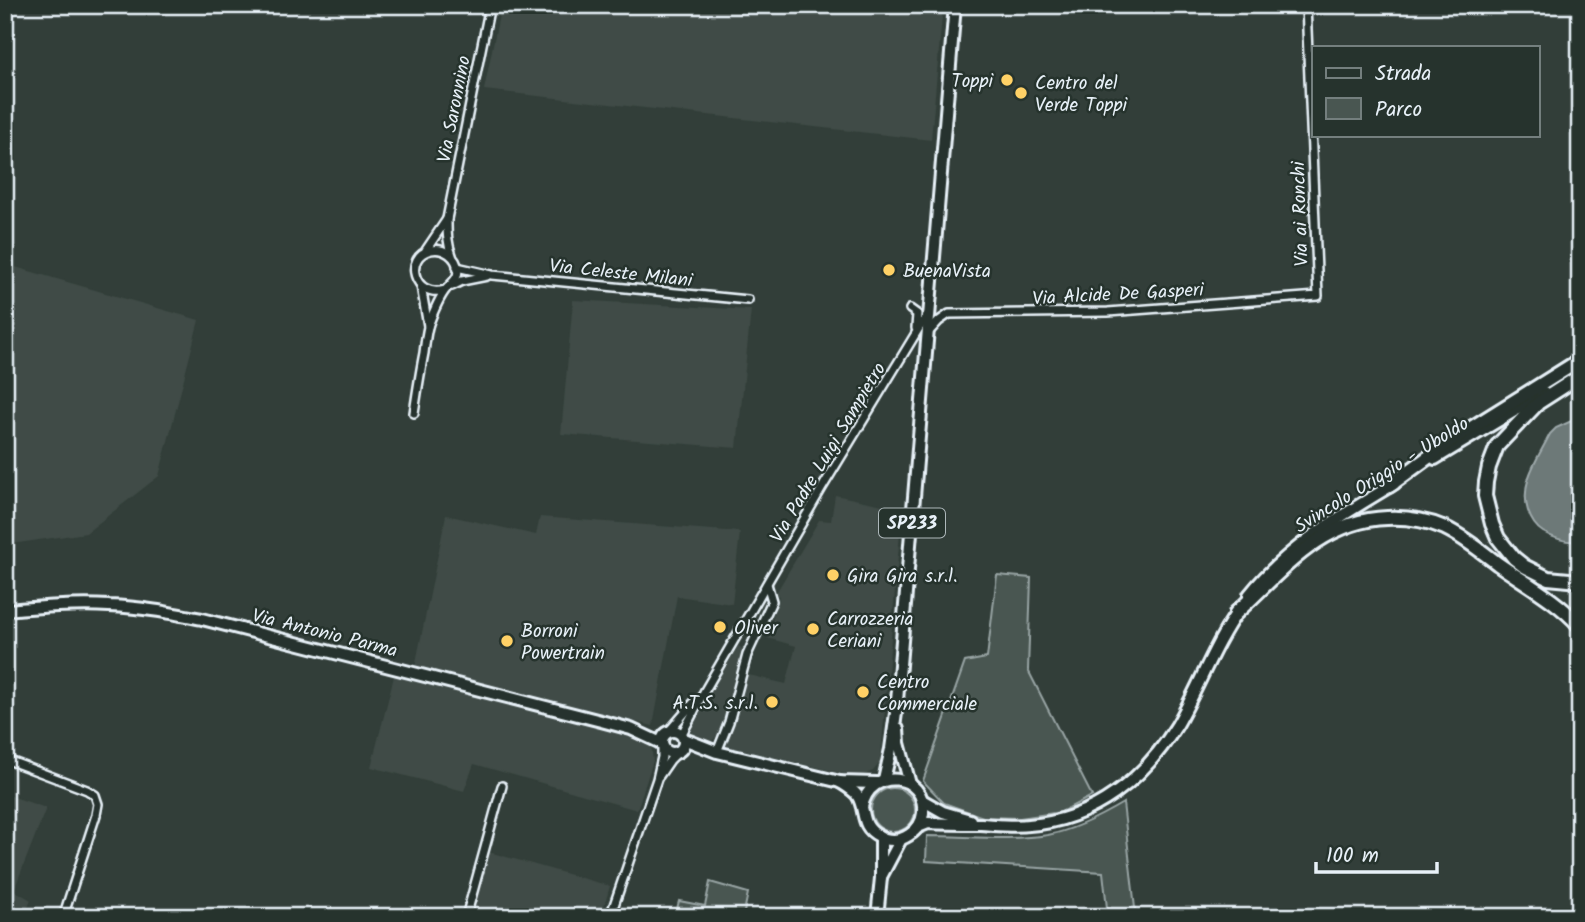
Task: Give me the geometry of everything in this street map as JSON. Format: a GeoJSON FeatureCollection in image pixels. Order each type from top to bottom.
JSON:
{"type":"FeatureCollection","features":[{"type":"Feature","properties":{"kind":"highway"},"geometry":{"type":"LineString","coordinates":[[1389,486],[1452,440],[1580,360]]}},
{"type":"Feature","properties":{"kind":"highway"},"geometry":{"type":"LineString","coordinates":[[1580,374],[1538,403],[1497,446],[1489,467],[1485,496],[1498,538],[1514,558],[1548,578],[1580,581]]}},
{"type":"Feature","properties":{"kind":"highway"},"geometry":{"type":"LineString","coordinates":[[1236,612],[1291,560],[1324,536],[1359,521],[1398,517],[1431,522],[1448,530],[1558,606],[1580,625]]}},
{"type":"Feature","properties":{"kind":"highway"},"geometry":{"type":"LineString","coordinates":[[1578,917],[1580,911]]}},
{"type":"Feature","properties":{"kind":"main road","name":"SP233"},"geometry":{"type":"LineString","coordinates":[[862,807],[868,791],[880,782],[891,749],[896,713],[955,5]]}},
{"type":"Feature","properties":{"kind":"main road","name":"Svincolo Origgio - Uboldo"},"geometry":{"type":"LineString","coordinates":[[918,827],[928,823],[1027,825],[1071,817],[1106,801],[1133,780],[1157,753],[1176,725],[1236,612],[1258,583],[1292,551],[1389,486],[1580,374]]}},
{"type":"Feature","properties":{"kind":"main road","name":"Via Antonio Parma"},"geometry":{"type":"LineString","coordinates":[[5,610],[107,605],[175,614],[631,729],[670,730]]}},
{"type":"Feature","properties":{"kind":"main road","name":"SP233"},"geometry":{"type":"LineString","coordinates":[[896,713],[899,743],[910,784],[922,800]]}},
{"type":"Feature","properties":{"kind":"main road","name":"Via Antonio Parma"},"geometry":{"type":"LineString","coordinates":[[631,729],[662,745]]}},
{"type":"Feature","properties":{"kind":"main road"},"geometry":{"type":"LineString","coordinates":[[670,730],[677,731],[681,744],[671,753],[662,745],[664,734],[670,730]]}},
{"type":"Feature","properties":{"kind":"main road"},"geometry":{"type":"LineString","coordinates":[[681,744],[840,782],[901,780],[910,784]]}},
{"type":"Feature","properties":{"kind":"main road"},"geometry":{"type":"LineString","coordinates":[[840,782],[857,795],[868,828],[881,838],[890,840],[911,835],[918,827],[923,810],[922,800]]}},
{"type":"Feature","properties":{"kind":"main road","name":"Svincolo Origgio - Uboldo"},"geometry":{"type":"LineString","coordinates":[[922,800],[943,812],[983,824]]}},
{"type":"Feature","properties":{"kind":"main road"},"geometry":{"type":"LineString","coordinates":[[877,917],[881,838]]}},
{"type":"Feature","properties":{"kind":"main road"},"geometry":{"type":"LineString","coordinates":[[881,878],[901,839]]}},
{"type":"Feature","properties":{"kind":"street","name":"Via Saronnino"},"geometry":{"type":"LineString","coordinates":[[414,412],[428,327],[448,288],[456,279],[457,267],[449,246],[447,219],[490,5]]}},
{"type":"Feature","properties":{"kind":"street","name":"Via ai Ronchi"},"geometry":{"type":"LineString","coordinates":[[1307,5],[1318,296]]}},
{"type":"Feature","properties":{"kind":"street","name":"Via Saronnino"},"geometry":{"type":"LineString","coordinates":[[428,327],[421,286],[415,276],[416,264],[447,219]]}},
{"type":"Feature","properties":{"kind":"street"},"geometry":{"type":"LineString","coordinates":[[425,252],[438,249],[454,258]]}},
{"type":"Feature","properties":{"kind":"street"},"geometry":{"type":"LineString","coordinates":[[457,267],[492,275]]}},
{"type":"Feature","properties":{"kind":"street"},"geometry":{"type":"LineString","coordinates":[[421,286],[433,292],[462,281],[492,275]]}},
{"type":"Feature","properties":{"kind":"street","name":"Via Celeste Milani"},"geometry":{"type":"LineString","coordinates":[[492,275],[748,300]]}},
{"type":"Feature","properties":{"kind":"street","name":"Via Alcide De Gasperi"},"geometry":{"type":"LineString","coordinates":[[927,334],[949,314],[1108,312],[1318,296]]}},
{"type":"Feature","properties":{"kind":"street"},"geometry":{"type":"LineString","coordinates":[[910,309],[917,314],[918,322],[914,335]]}},
{"type":"Feature","properties":{"kind":"street","name":"Via Padre Luigi Sampietro"},"geometry":{"type":"LineString","coordinates":[[657,779],[681,744],[704,692],[822,488],[929,312]]}},
{"type":"Feature","properties":{"kind":"street","name":"Via Padre Luigi Sampietro"},"geometry":{"type":"LineString","coordinates":[[717,752],[729,722],[747,655],[772,601],[767,584]]}},
{"type":"Feature","properties":{"kind":"street","name":"Via Padre Luigi Sampietro"},"geometry":{"type":"LineString","coordinates":[[670,730],[704,692]]}},
{"type":"Feature","properties":{"kind":"street","name":"Via Padre Luigi Sampietro"},"geometry":{"type":"LineString","coordinates":[[610,917],[657,779],[662,745]]}},
{"type":"Feature","properties":{"kind":"street"},"geometry":{"type":"LineString","coordinates":[[5,759],[95,795],[98,804],[94,822],[62,917]]}},
{"type":"Feature","properties":{"kind":"street"},"geometry":{"type":"LineString","coordinates":[[466,917],[502,786]]}},
{"type":"Feature","properties":{"kind":"street"},"geometry":{"type":"LineString","coordinates":[[334,916],[359,917]]}},
{"type":"Feature","properties":{"kind":"shaded area"},"geometry":{"type":"Polygon","coordinates":[[[501,5],[943,5],[931,140],[484,90],[501,5]]]}},
{"type":"Feature","properties":{"kind":"shaded area"},"geometry":{"type":"Polygon","coordinates":[[[5,264],[199,320],[159,476],[86,533],[5,545],[5,264]]]}},
{"type":"Feature","properties":{"kind":"shaded area"},"geometry":{"type":"Polygon","coordinates":[[[573,300],[751,310],[737,448],[561,434],[573,300]]]}},
{"type":"Feature","properties":{"kind":"shaded area"},"geometry":{"type":"Polygon","coordinates":[[[1580,417],[1580,541],[1561,540],[1536,526],[1528,511],[1526,491],[1531,471],[1550,434],[1556,428],[1580,417]]]}},
{"type":"Feature","properties":{"kind":"shaded area"},"geometry":{"type":"Polygon","coordinates":[[[835,495],[902,509],[881,755],[879,764],[873,771],[861,776],[726,746],[724,739],[733,723],[745,674],[786,684],[796,646],[767,638],[779,597],[776,593],[819,520],[831,521],[835,495]]]}},
{"type":"Feature","properties":{"kind":"shaded area"},"geometry":{"type":"Polygon","coordinates":[[[446,515],[536,535],[540,517],[740,532],[732,604],[677,596],[653,726],[415,667],[446,515]]]}},
{"type":"Feature","properties":{"kind":"shaded area"},"geometry":{"type":"Polygon","coordinates":[[[738,646],[745,650],[724,728],[713,740],[702,740],[694,736],[689,728],[738,646]]]}},
{"type":"Feature","properties":{"kind":"shaded area"},"geometry":{"type":"Polygon","coordinates":[[[394,676],[644,737],[651,744],[653,761],[637,810],[474,764],[464,791],[371,767],[394,676]]]}},
{"type":"Feature","properties":{"kind":"shaded area"},"geometry":{"type":"Polygon","coordinates":[[[5,794],[46,808],[14,890],[31,900],[24,917],[5,917],[5,794]]]}},
{"type":"Feature","properties":{"kind":"shaded area"},"geometry":{"type":"Polygon","coordinates":[[[489,852],[610,886],[601,917],[472,917],[489,852]]]}},
{"type":"Feature","properties":{"kind":"green space"},"geometry":{"type":"Polygon","coordinates":[[[997,575],[1031,578],[1028,670],[1092,796],[1061,812],[1020,818],[983,817],[944,803],[923,781],[965,662],[987,658],[997,575]]]}},
{"type":"Feature","properties":{"kind":"green space"},"geometry":{"type":"Polygon","coordinates":[[[893,788],[908,795],[915,810],[908,825],[893,832],[878,825],[871,810],[878,795],[893,788]]]}},
{"type":"Feature","properties":{"kind":"green space"},"geometry":{"type":"Polygon","coordinates":[[[1123,803],[1136,917],[1108,917],[1103,872],[926,861],[927,836],[1003,838],[1048,835],[1087,822],[1123,803]]]}},
{"type":"Feature","properties":{"kind":"green space"},"geometry":{"type":"Polygon","coordinates":[[[710,882],[748,893],[743,917],[675,917],[679,901],[705,906],[710,882]]]}},
{"type":"Feature","properties":{"kind":"place","name":"Toppi"},"geometry":{"type":"Point","coordinates":[1007,80]}},
{"type":"Feature","properties":{"kind":"place","name":"Centro del Verde Toppi"},"geometry":{"type":"Point","coordinates":[1021,93]}},
{"type":"Feature","properties":{"kind":"place","name":"BuenaVista"},"geometry":{"type":"Point","coordinates":[889,270]}},
{"type":"Feature","properties":{"kind":"place","name":"Gira Gira s.r.l."},"geometry":{"type":"Point","coordinates":[833,575]}},
{"type":"Feature","properties":{"kind":"place","name":"Oliver"},"geometry":{"type":"Point","coordinates":[720,627]}},
{"type":"Feature","properties":{"kind":"place","name":"Carrozzeria Ceriani"},"geometry":{"type":"Point","coordinates":[813,629]}},
{"type":"Feature","properties":{"kind":"place","name":"Borroni Powertrain"},"geometry":{"type":"Point","coordinates":[507,641]}},
{"type":"Feature","properties":{"kind":"place","name":"Centro Commerciale"},"geometry":{"type":"Point","coordinates":[863,692]}},
{"type":"Feature","properties":{"kind":"place","name":"A.T.S. s.r.l."},"geometry":{"type":"Point","coordinates":[772,702]}}]}
